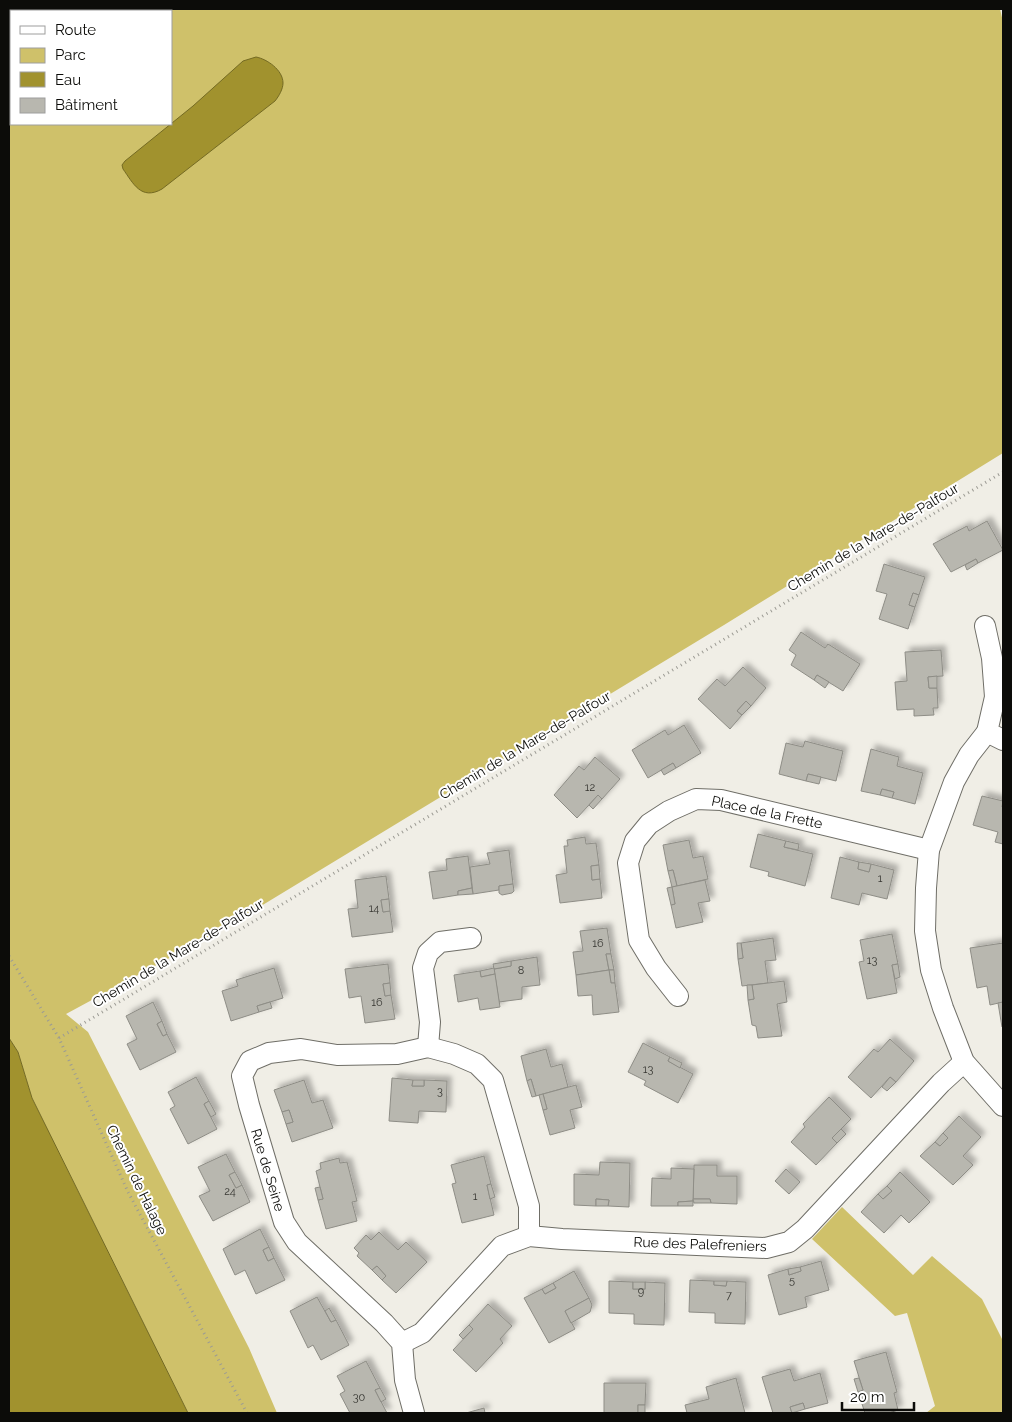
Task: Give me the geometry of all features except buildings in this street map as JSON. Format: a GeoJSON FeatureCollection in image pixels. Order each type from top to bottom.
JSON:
{"type":"FeatureCollection","features":[{"type":"Feature","properties":{"kind":"street"},"geometry":{"type":"LineString","coordinates":[[985,626],[992,658],[995,736],[969,755],[954,782],[929,850],[925,931],[930,970],[964,1062],[1003,1106]]}},
{"type":"Feature","properties":{"kind":"street","name":"Place de la Frette"},"geometry":{"type":"LineString","coordinates":[[678,996],[656,968],[639,940],[628,863],[635,841],[649,824],[669,811],[696,799],[721,800],[929,850]]}},
{"type":"Feature","properties":{"kind":"street"},"geometry":{"type":"LineString","coordinates":[[428,1047],[430,1022],[424,968],[428,953],[440,942],[471,938]]}},
{"type":"Feature","properties":{"kind":"street","name":"Rue de Seine"},"geometry":{"type":"LineString","coordinates":[[402,1343],[384,1322],[297,1242],[284,1222],[242,1076],[250,1061],[269,1053],[301,1049],[337,1055],[397,1054],[428,1047],[454,1054],[477,1064],[493,1080],[529,1206],[529,1236]]}},
{"type":"Feature","properties":{"kind":"street","name":"Rue des Palefreniers"},"geometry":{"type":"LineString","coordinates":[[402,1343],[422,1333],[502,1246],[529,1236],[766,1248],[789,1242],[805,1229],[941,1082],[964,1062]]}},
{"type":"Feature","properties":{"kind":"street"},"geometry":{"type":"LineString","coordinates":[[402,1343],[404,1380],[414,1413]]}},
{"type":"Feature","properties":{"kind":"path","name":"Chemin de la Mare-de-Palfour"},"geometry":{"type":"LineString","coordinates":[[59,1038],[1003,472]]}},
{"type":"Feature","properties":{"kind":"path","name":"Chemin de Halage"},"geometry":{"type":"LineString","coordinates":[[9,956],[59,1038],[128,1192],[246,1413]]}},
{"type":"Feature","properties":{"kind":"green space"},"geometry":{"type":"Polygon","coordinates":[[[1000,9],[1003,22],[1003,453],[223,929],[66,1014],[88,1032],[249,1348],[277,1413],[188,1413],[32,1098],[18,1052],[9,1038],[9,42],[10,125],[172,125],[172,10],[56,10],[1000,9]]]}},
{"type":"Feature","properties":{"kind":"green space"},"geometry":{"type":"Polygon","coordinates":[[[842,1207],[913,1275],[932,1256],[982,1299],[1003,1341],[1003,1413],[926,1413],[935,1406],[907,1313],[895,1316],[812,1239],[842,1207]]]}},
{"type":"Feature","properties":{"kind":"water"},"geometry":{"type":"Polygon","coordinates":[[[256,57],[274,66],[280,74],[283,83],[275,101],[162,189],[148,193],[138,189],[123,169],[122,165],[125,161],[170,125],[172,125],[243,61],[256,57]]]}},
{"type":"Feature","properties":{"kind":"water"},"geometry":{"type":"Polygon","coordinates":[[[9,1038],[18,1052],[32,1098],[188,1413],[9,1413],[9,1038]]]}}]}
